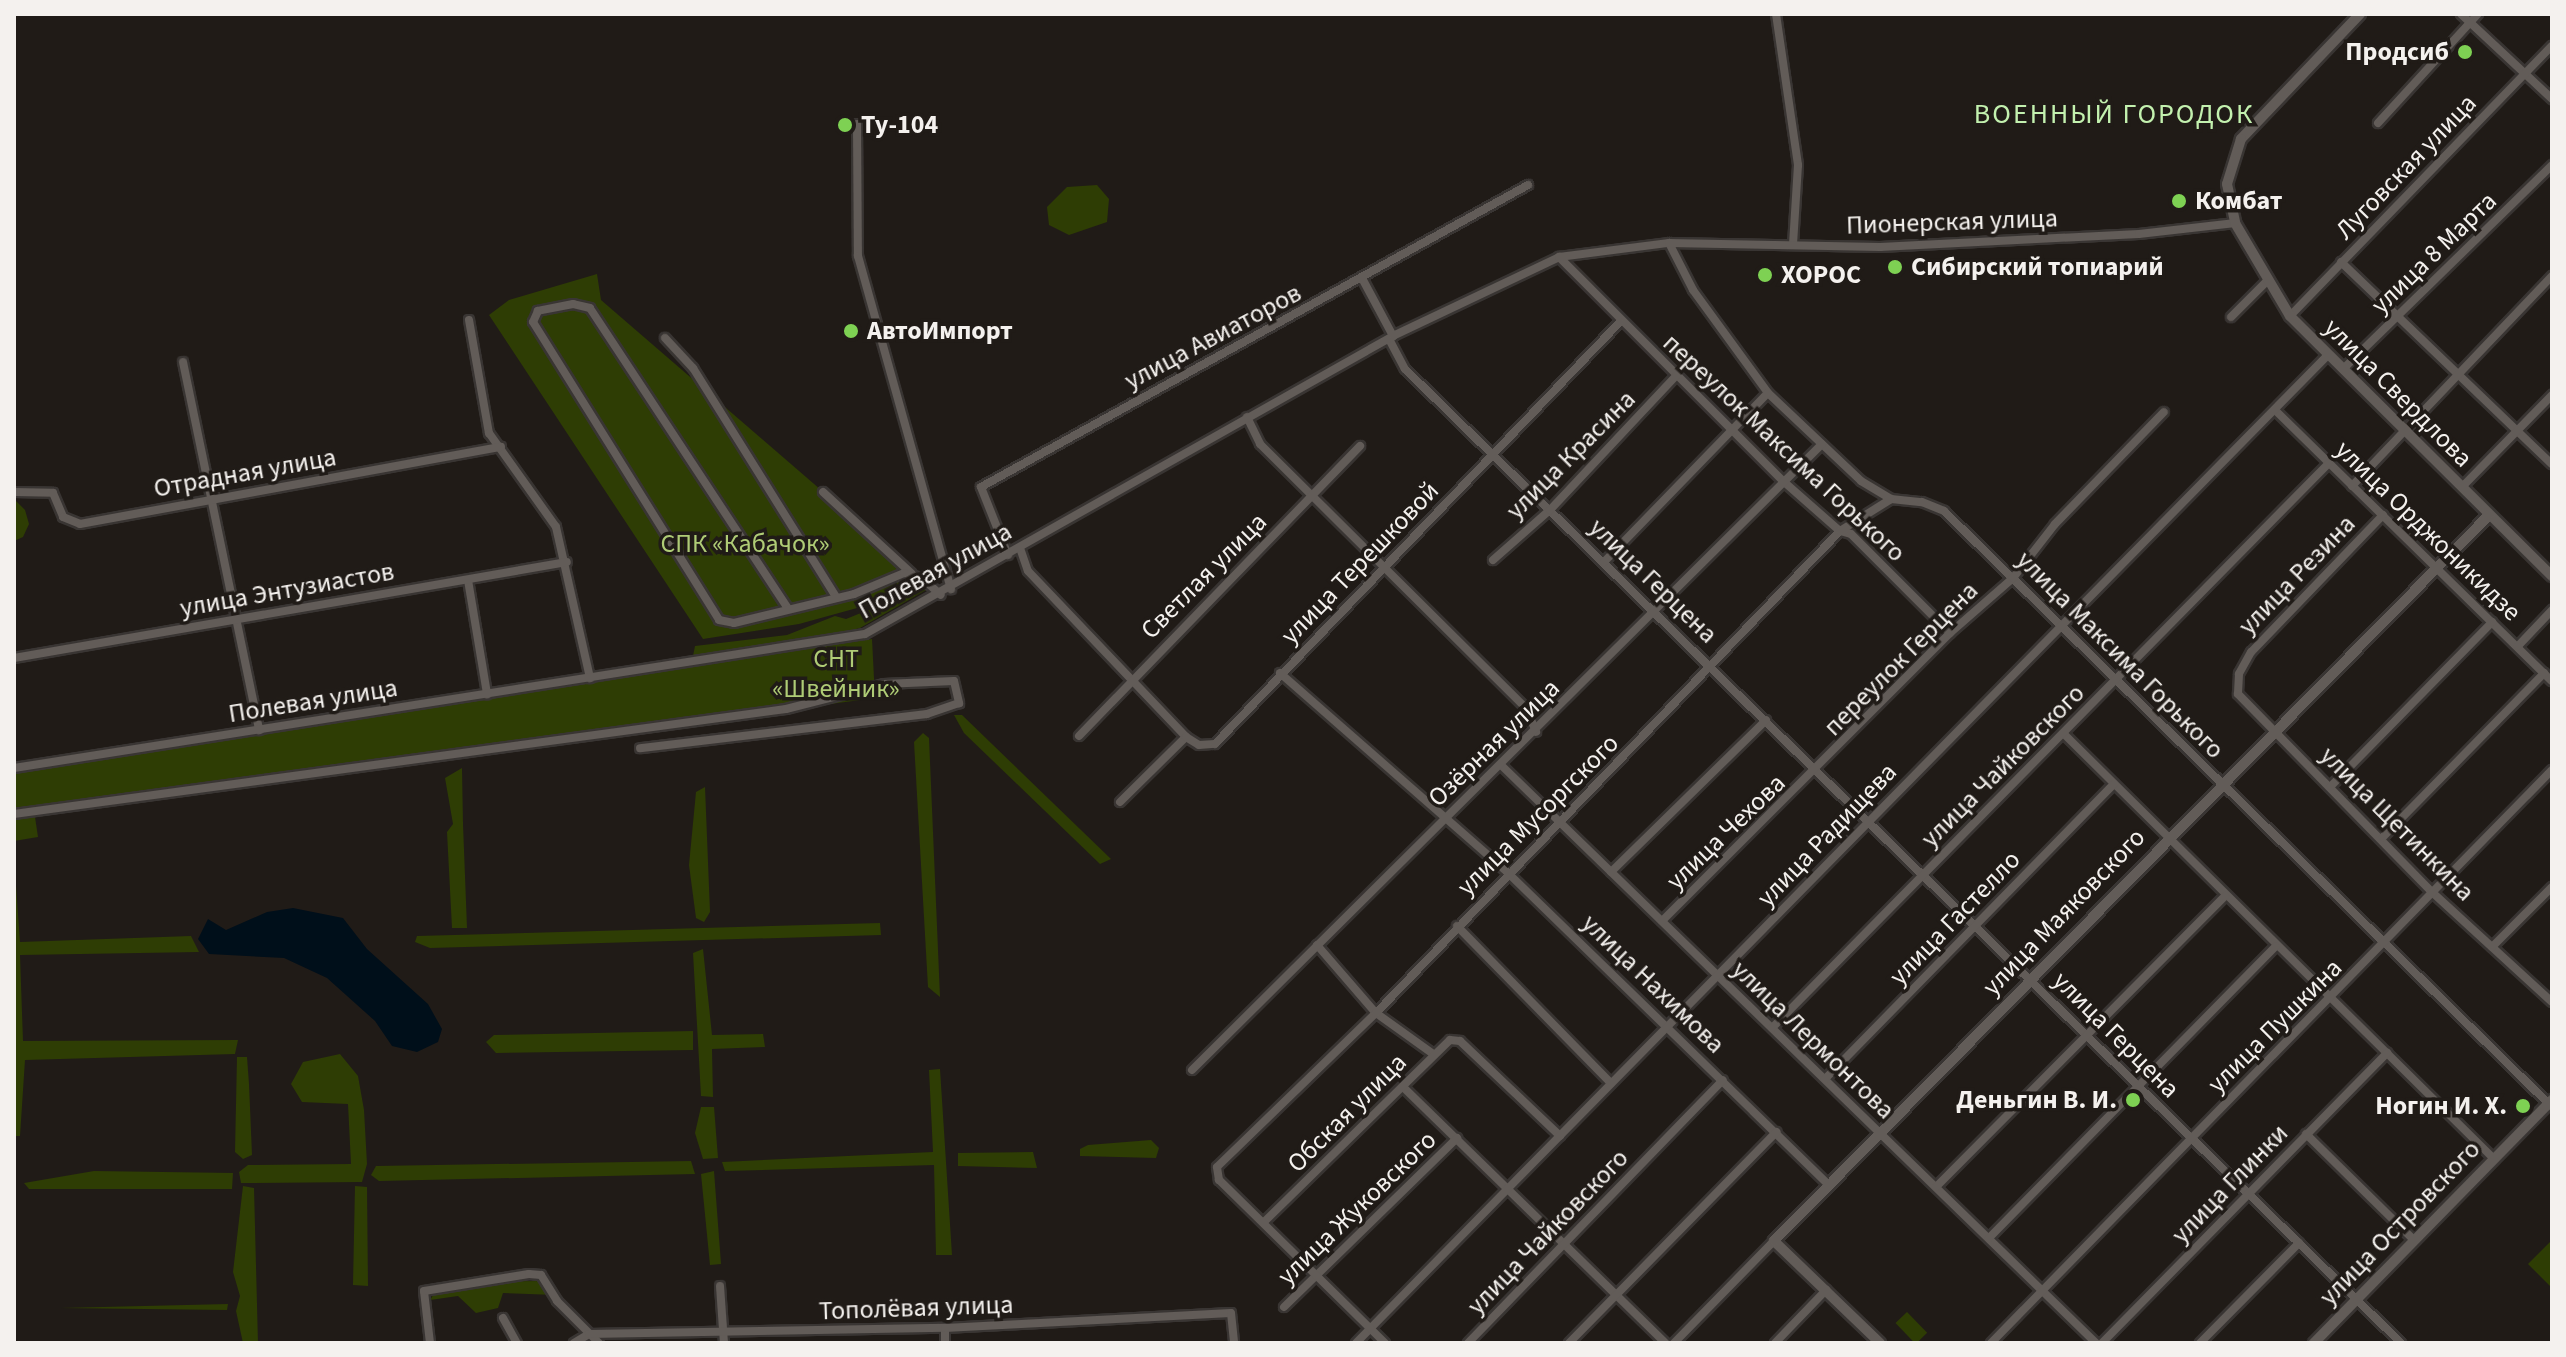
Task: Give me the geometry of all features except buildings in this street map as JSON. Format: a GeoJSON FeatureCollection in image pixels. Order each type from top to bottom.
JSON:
{"type":"FeatureCollection","features":[{"type":"Feature","properties":{"kind":"street"},"geometry":{"type":"LineString","coordinates":[[1776,14],[1798,165],[1793,245]]}},
{"type":"Feature","properties":{"kind":"street","name":"улица Свердлова"},"geometry":{"type":"LineString","coordinates":[[2360,14],[2241,139],[2227,184],[2235,223],[2290,316],[2552,576]]}},
{"type":"Feature","properties":{"kind":"street"},"geometry":{"type":"LineString","coordinates":[[2461,14],[2552,99]]}},
{"type":"Feature","properties":{"kind":"street"},"geometry":{"type":"LineString","coordinates":[[2378,123],[2478,14]]}},
{"type":"Feature","properties":{"kind":"street","name":"Луговская улица"},"geometry":{"type":"LineString","coordinates":[[2290,316],[2552,46]]}},
{"type":"Feature","properties":{"kind":"street"},"geometry":{"type":"LineString","coordinates":[[857,124],[858,256],[951,589]]}},
{"type":"Feature","properties":{"kind":"street","name":"улица 8 Марта"},"geometry":{"type":"LineString","coordinates":[[2343,369],[2552,165]]}},
{"type":"Feature","properties":{"kind":"street","name":"улица Авиаторов"},"geometry":{"type":"LineString","coordinates":[[1008,555],[981,487],[1363,280],[1528,185]]}},
{"type":"Feature","properties":{"kind":"street","name":"Пионерская улица"},"geometry":{"type":"LineString","coordinates":[[1669,243],[1793,245],[2023,241],[2235,223]]}},
{"type":"Feature","properties":{"kind":"street","name":"Полевая улица"},"geometry":{"type":"LineString","coordinates":[[14,768],[865,634],[941,595],[1247,417],[1391,338],[1559,257],[1669,243]]}},
{"type":"Feature","properties":{"kind":"street","name":"улица Максима Горького"},"geometry":{"type":"LineString","coordinates":[[1669,243],[1693,290],[1768,393],[1861,481],[1891,499],[1922,502],[1944,511],[2383,944],[2551,1104]]}},
{"type":"Feature","properties":{"kind":"street","name":"переулок Максима Горького"},"geometry":{"type":"LineString","coordinates":[[1559,257],[1620,322],[1783,481],[1840,531],[1851,534],[1950,633]]}},
{"type":"Feature","properties":{"kind":"street"},"geometry":{"type":"LineString","coordinates":[[2341,262],[2552,464]]}},
{"type":"Feature","properties":{"kind":"street"},"geometry":{"type":"LineString","coordinates":[[2352,486],[2552,276]]}},
{"type":"Feature","properties":{"kind":"street","name":"улица Герцена"},"geometry":{"type":"LineString","coordinates":[[1363,280],[1405,369],[1713,666],[2401,1343]]}},
{"type":"Feature","properties":{"kind":"street"},"geometry":{"type":"LineString","coordinates":[[2231,317],[2267,281]]}},
{"type":"Feature","properties":{"kind":"street"},"geometry":{"type":"LineString","coordinates":[[787,607],[590,308],[573,304],[538,311],[533,322],[719,620],[734,623],[912,574]]}},
{"type":"Feature","properties":{"kind":"street"},"geometry":{"type":"LineString","coordinates":[[469,320],[489,433],[556,527],[567,562],[590,678]]}},
{"type":"Feature","properties":{"kind":"street","name":"улица Терешковой"},"geometry":{"type":"LineString","coordinates":[[1186,737],[1199,745],[1215,744],[1620,322]]}},
{"type":"Feature","properties":{"kind":"street"},"geometry":{"type":"LineString","coordinates":[[665,338],[693,368],[836,597]]}},
{"type":"Feature","properties":{"kind":"street","name":"улица Радищева"},"geometry":{"type":"LineString","coordinates":[[1356,1343],[2327,356]]}},
{"type":"Feature","properties":{"kind":"street"},"geometry":{"type":"LineString","coordinates":[[183,362],[259,730]]}},
{"type":"Feature","properties":{"kind":"street","name":"улица Красина"},"geometry":{"type":"LineString","coordinates":[[1493,560],[1550,510],[1676,376]]}},
{"type":"Feature","properties":{"kind":"street"},"geometry":{"type":"LineString","coordinates":[[1604,562],[1768,393]]}},
{"type":"Feature","properties":{"kind":"street"},"geometry":{"type":"LineString","coordinates":[[2462,487],[2552,395]]}},
{"type":"Feature","properties":{"kind":"street","name":"улица Орджоникидзе"},"geometry":{"type":"LineString","coordinates":[[2276,411],[2552,681]]}},
{"type":"Feature","properties":{"kind":"street"},"geometry":{"type":"LineString","coordinates":[[2013,578],[2055,524],[2164,412]]}},
{"type":"Feature","properties":{"kind":"street"},"geometry":{"type":"LineString","coordinates":[[1247,417],[1260,444],[1383,570],[1526,708],[1536,732]]}},
{"type":"Feature","properties":{"kind":"street","name":"Озёрная улица"},"geometry":{"type":"LineString","coordinates":[[1192,1070],[1445,817],[1536,732],[1822,444]]}},
{"type":"Feature","properties":{"kind":"street","name":"Светлая улица"},"geometry":{"type":"LineString","coordinates":[[1079,736],[1129,680],[1360,446]]}},
{"type":"Feature","properties":{"kind":"street","name":"Отрадная улица"},"geometry":{"type":"LineString","coordinates":[[14,492],[53,493],[69,524],[501,447]]}},
{"type":"Feature","properties":{"kind":"street","name":"улица Чайковского"},"geometry":{"type":"LineString","coordinates":[[1772,1028],[2329,463]]}},
{"type":"Feature","properties":{"kind":"street"},"geometry":{"type":"LineString","coordinates":[[823,492],[912,574],[941,595]]}},
{"type":"Feature","properties":{"kind":"street","name":"улица Мусоргского"},"geometry":{"type":"LineString","coordinates":[[1264,1222],[1219,1180],[1217,1167],[1376,1013],[1507,872],[1713,666],[1840,531],[1891,499]]}},
{"type":"Feature","properties":{"kind":"street","name":"улица Резина"},"geometry":{"type":"LineString","coordinates":[[2243,664],[2383,515]]}},
{"type":"Feature","properties":{"kind":"street","name":"улица Маяковского"},"geometry":{"type":"LineString","coordinates":[[1674,1343],[2489,515]]}},
{"type":"Feature","properties":{"kind":"street"},"geometry":{"type":"LineString","coordinates":[[1020,548],[1028,571],[1186,737],[1120,802]]}},
{"type":"Feature","properties":{"kind":"street","name":"улица Энтузиастов"},"geometry":{"type":"LineString","coordinates":[[14,658],[567,562]]}},
{"type":"Feature","properties":{"kind":"street","name":"переулок Герцена"},"geometry":{"type":"LineString","coordinates":[[1817,770],[1950,633],[2013,578]]}},
{"type":"Feature","properties":{"kind":"street"},"geometry":{"type":"LineString","coordinates":[[468,580],[487,694]]}},
{"type":"Feature","properties":{"kind":"street"},"geometry":{"type":"LineString","coordinates":[[2518,646],[2552,610]]}},
{"type":"Feature","properties":{"kind":"street"},"geometry":{"type":"LineString","coordinates":[[2331,786],[2492,622]]}},
{"type":"Feature","properties":{"kind":"street","name":"улица Щетинкина"},"geometry":{"type":"LineString","coordinates":[[2243,664],[2238,694],[2383,837],[2433,893],[2552,1002]]}},
{"type":"Feature","properties":{"kind":"street","name":"улица Нахимова"},"geometry":{"type":"LineString","coordinates":[[1280,673],[1507,872],[1670,1026],[1829,1185]]}},
{"type":"Feature","properties":{"kind":"street"},"geometry":{"type":"LineString","coordinates":[[2383,837],[2544,673]]}},
{"type":"Feature","properties":{"kind":"street"},"geometry":{"type":"LineString","coordinates":[[14,814],[786,709],[884,684],[954,681],[959,703],[927,714],[640,748]]}},
{"type":"Feature","properties":{"kind":"street"},"geometry":{"type":"LineString","coordinates":[[1611,872],[1766,720]]}},
{"type":"Feature","properties":{"kind":"street"},"geometry":{"type":"LineString","coordinates":[[2064,734],[2494,1159]]}},
{"type":"Feature","properties":{"kind":"street","name":"улица Лермонтова"},"geometry":{"type":"LineString","coordinates":[[1501,765],[2096,1343]]}},
{"type":"Feature","properties":{"kind":"street","name":"улица Чехова"},"geometry":{"type":"LineString","coordinates":[[1662,921],[1817,770]]}},
{"type":"Feature","properties":{"kind":"street","name":"улица Пушкина"},"geometry":{"type":"LineString","coordinates":[[1991,1343],[2552,770]]}},
{"type":"Feature","properties":{"kind":"street","name":"улица Гастелло"},"geometry":{"type":"LineString","coordinates":[[1825,1079],[2114,784]]}},
{"type":"Feature","properties":{"kind":"street"},"geometry":{"type":"LineString","coordinates":[[2492,947],[2552,887]]}},
{"type":"Feature","properties":{"kind":"street"},"geometry":{"type":"LineString","coordinates":[[1936,1187],[2225,896]]}},
{"type":"Feature","properties":{"kind":"street"},"geometry":{"type":"LineString","coordinates":[[1457,926],[1611,1083]]}},
{"type":"Feature","properties":{"kind":"street"},"geometry":{"type":"LineString","coordinates":[[1317,945],[1376,1013],[1433,1054]]}},
{"type":"Feature","properties":{"kind":"street"},"geometry":{"type":"LineString","coordinates":[[1989,1238],[2276,946]]}},
{"type":"Feature","properties":{"kind":"street","name":"Обская улица"},"geometry":{"type":"LineString","coordinates":[[1264,1222],[1450,1040],[1460,1041],[1560,1136]]}},
{"type":"Feature","properties":{"kind":"street","name":"улица Глинки"},"geometry":{"type":"LineString","coordinates":[[2102,1343],[2387,1053]]}},
{"type":"Feature","properties":{"kind":"street","name":"улица Чайковского"},"geometry":{"type":"LineString","coordinates":[[1468,1343],[1723,1080]]}},
{"type":"Feature","properties":{"kind":"street"},"geometry":{"type":"LineString","coordinates":[[1403,1087],[1665,1343]]}},
{"type":"Feature","properties":{"kind":"street","name":"улица Островского"},"geometry":{"type":"LineString","coordinates":[[2314,1343],[2551,1104]]}},
{"type":"Feature","properties":{"kind":"street"},"geometry":{"type":"LineString","coordinates":[[1569,1343],[1776,1132]]}},
{"type":"Feature","properties":{"kind":"street"},"geometry":{"type":"LineString","coordinates":[[2306,1134],[2414,1240]]}},
{"type":"Feature","properties":{"kind":"street","name":"улица Жуковского"},"geometry":{"type":"LineString","coordinates":[[1284,1307],[1457,1138]]}},
{"type":"Feature","properties":{"kind":"street"},"geometry":{"type":"LineString","coordinates":[[1264,1222],[1385,1343]]}},
{"type":"Feature","properties":{"kind":"street"},"geometry":{"type":"LineString","coordinates":[[1774,1241],[1880,1343]]}},
{"type":"Feature","properties":{"kind":"street"},"geometry":{"type":"LineString","coordinates":[[2200,1343],[2299,1243]]}},
{"type":"Feature","properties":{"kind":"street"},"geometry":{"type":"LineString","coordinates":[[430,1343],[424,1291],[529,1274],[541,1275],[599,1343]]}},
{"type":"Feature","properties":{"kind":"street"},"geometry":{"type":"LineString","coordinates":[[720,1286],[724,1339]]}},
{"type":"Feature","properties":{"kind":"street"},"geometry":{"type":"LineString","coordinates":[[1775,1343],[1826,1290]]}},
{"type":"Feature","properties":{"kind":"street","name":"Тополёвая улица"},"geometry":{"type":"LineString","coordinates":[[589,1334],[724,1339],[1231,1313],[1234,1343]]}},
{"type":"Feature","properties":{"kind":"street"},"geometry":{"type":"LineString","coordinates":[[503,1318],[517,1343]]}},
{"type":"Feature","properties":{"kind":"street"},"geometry":{"type":"LineString","coordinates":[[945,1328],[945,1343]]}},
{"type":"Feature","properties":{"kind":"street"},"geometry":{"type":"LineString","coordinates":[[574,1343],[589,1334]]}},
{"type":"Feature","properties":{"kind":"green space"},"geometry":{"type":"Polygon","coordinates":[[[1097,185],[1109,199],[1107,222],[1069,235],[1049,225],[1047,207],[1067,187],[1097,185]]]}},
{"type":"Feature","properties":{"kind":"green space","name":"СПК «Кабачок»"},"geometry":{"type":"Polygon","coordinates":[[[597,274],[601,300],[916,572],[926,590],[860,628],[803,642],[693,656],[695,646],[787,635],[835,616],[846,619],[893,600],[903,582],[868,605],[799,624],[703,639],[489,315],[509,300],[597,274]]]}},
{"type":"Feature","properties":{"kind":"green space"},"geometry":{"type":"Polygon","coordinates":[[[14,499],[25,510],[29,524],[23,537],[14,541],[14,499]]]}},
{"type":"Feature","properties":{"kind":"green space","name":"СНТ «Швейник»"},"geometry":{"type":"Polygon","coordinates":[[[872,639],[875,698],[14,814],[14,772],[872,639]]]}},
{"type":"Feature","properties":{"kind":"green space"},"geometry":{"type":"Polygon","coordinates":[[[954,715],[962,715],[1111,859],[1100,864],[964,733],[954,715]]]}},
{"type":"Feature","properties":{"kind":"green space"},"geometry":{"type":"Polygon","coordinates":[[[923,733],[929,738],[940,997],[928,987],[914,742],[923,733]]]}},
{"type":"Feature","properties":{"kind":"green space"},"geometry":{"type":"Polygon","coordinates":[[[462,768],[467,928],[452,928],[447,832],[453,824],[445,778],[462,768]]]}},
{"type":"Feature","properties":{"kind":"green space"},"geometry":{"type":"Polygon","coordinates":[[[705,787],[710,912],[704,922],[696,918],[689,865],[696,792],[705,787]]]}},
{"type":"Feature","properties":{"kind":"green space"},"geometry":{"type":"Polygon","coordinates":[[[35,817],[38,837],[14,841],[14,819],[35,817]]]}},
{"type":"Feature","properties":{"kind":"green space"},"geometry":{"type":"Polygon","coordinates":[[[14,857],[20,942],[191,936],[199,952],[20,955],[23,1041],[238,1040],[235,1054],[25,1060],[20,1136],[14,1136],[14,857]]]}},
{"type":"Feature","properties":{"kind":"green space"},"geometry":{"type":"Polygon","coordinates":[[[880,923],[881,935],[430,948],[415,942],[417,936],[880,923]]]}},
{"type":"Feature","properties":{"kind":"green space"},"geometry":{"type":"Polygon","coordinates":[[[703,949],[712,1035],[763,1034],[765,1047],[712,1049],[713,1097],[701,1096],[693,953],[703,949]]]}},
{"type":"Feature","properties":{"kind":"green space"},"geometry":{"type":"Polygon","coordinates":[[[693,1031],[693,1050],[496,1053],[486,1042],[494,1035],[693,1031]]]}},
{"type":"Feature","properties":{"kind":"green space"},"geometry":{"type":"Polygon","coordinates":[[[340,1054],[358,1076],[364,1110],[367,1164],[362,1182],[241,1183],[239,1172],[248,1165],[351,1164],[348,1104],[302,1102],[291,1084],[303,1062],[340,1054]]]}},
{"type":"Feature","properties":{"kind":"green space"},"geometry":{"type":"Polygon","coordinates":[[[237,1057],[247,1057],[249,1084],[252,1155],[243,1159],[235,1152],[237,1057]]]}},
{"type":"Feature","properties":{"kind":"green space"},"geometry":{"type":"Polygon","coordinates":[[[940,1069],[952,1255],[936,1255],[934,1165],[725,1171],[722,1162],[933,1152],[929,1070],[940,1069]]]}},
{"type":"Feature","properties":{"kind":"green space"},"geometry":{"type":"Polygon","coordinates":[[[701,1107],[714,1107],[718,1158],[703,1159],[695,1133],[701,1107]]]}},
{"type":"Feature","properties":{"kind":"green space"},"geometry":{"type":"Polygon","coordinates":[[[1151,1140],[1159,1148],[1156,1158],[1080,1156],[1080,1149],[1088,1145],[1151,1140]]]}},
{"type":"Feature","properties":{"kind":"green space"},"geometry":{"type":"Polygon","coordinates":[[[1033,1152],[1037,1168],[958,1166],[958,1153],[1033,1152]]]}},
{"type":"Feature","properties":{"kind":"green space"},"geometry":{"type":"Polygon","coordinates":[[[691,1161],[695,1174],[379,1181],[371,1175],[376,1166],[691,1161]]]}},
{"type":"Feature","properties":{"kind":"green space"},"geometry":{"type":"Polygon","coordinates":[[[94,1171],[233,1173],[232,1189],[29,1189],[24,1183],[94,1171]]]}},
{"type":"Feature","properties":{"kind":"green space"},"geometry":{"type":"Polygon","coordinates":[[[714,1171],[721,1264],[710,1265],[701,1174],[714,1171]]]}},
{"type":"Feature","properties":{"kind":"green space"},"geometry":{"type":"Polygon","coordinates":[[[243,1186],[254,1188],[258,1343],[243,1343],[236,1311],[240,1296],[233,1272],[243,1186]]]}},
{"type":"Feature","properties":{"kind":"green space"},"geometry":{"type":"Polygon","coordinates":[[[355,1186],[367,1187],[368,1286],[353,1285],[355,1186]]]}},
{"type":"Feature","properties":{"kind":"green space"},"geometry":{"type":"Polygon","coordinates":[[[2552,1240],[2552,1288],[2528,1264],[2552,1240]]]}},
{"type":"Feature","properties":{"kind":"green space"},"geometry":{"type":"Polygon","coordinates":[[[545,1281],[558,1290],[556,1295],[503,1293],[498,1308],[476,1313],[458,1296],[430,1300],[441,1282],[545,1281]]]}},
{"type":"Feature","properties":{"kind":"green space"},"geometry":{"type":"Polygon","coordinates":[[[228,1304],[227,1310],[60,1308],[228,1304]]]}},
{"type":"Feature","properties":{"kind":"green space"},"geometry":{"type":"Polygon","coordinates":[[[1907,1312],[1927,1333],[1915,1343],[1895,1323],[1907,1312]]]}},
{"type":"Feature","properties":{"kind":"water"},"geometry":{"type":"Polygon","coordinates":[[[293,908],[343,918],[367,949],[428,1004],[442,1029],[438,1042],[417,1052],[392,1046],[375,1021],[327,978],[284,958],[209,954],[198,939],[208,919],[226,930],[267,912],[293,908]]]}},
{"type":"Feature","properties":{"kind":"place","name":"Продсиб"},"geometry":{"type":"Point","coordinates":[2465,52]}},
{"type":"Feature","properties":{"kind":"place","name":"Ту-104"},"geometry":{"type":"Point","coordinates":[845,125]}},
{"type":"Feature","properties":{"kind":"place","name":"Комбат"},"geometry":{"type":"Point","coordinates":[2179,201]}},
{"type":"Feature","properties":{"kind":"place","name":"Сибирский топиарий"},"geometry":{"type":"Point","coordinates":[1895,267]}},
{"type":"Feature","properties":{"kind":"place","name":"ХОРОС"},"geometry":{"type":"Point","coordinates":[1765,275]}},
{"type":"Feature","properties":{"kind":"place","name":"АвтоИмпорт"},"geometry":{"type":"Point","coordinates":[851,331]}},
{"type":"Feature","properties":{"kind":"place","name":"Деньгин В. И."},"geometry":{"type":"Point","coordinates":[2133,1100]}},
{"type":"Feature","properties":{"kind":"place","name":"Ногин И. Х."},"geometry":{"type":"Point","coordinates":[2523,1106]}},
{"type":"Feature","properties":{"kind":"district","name":"ВОЕННЫЙ ГОРОДОК"},"geometry":{"type":"Point","coordinates":[2114,114]}}]}
